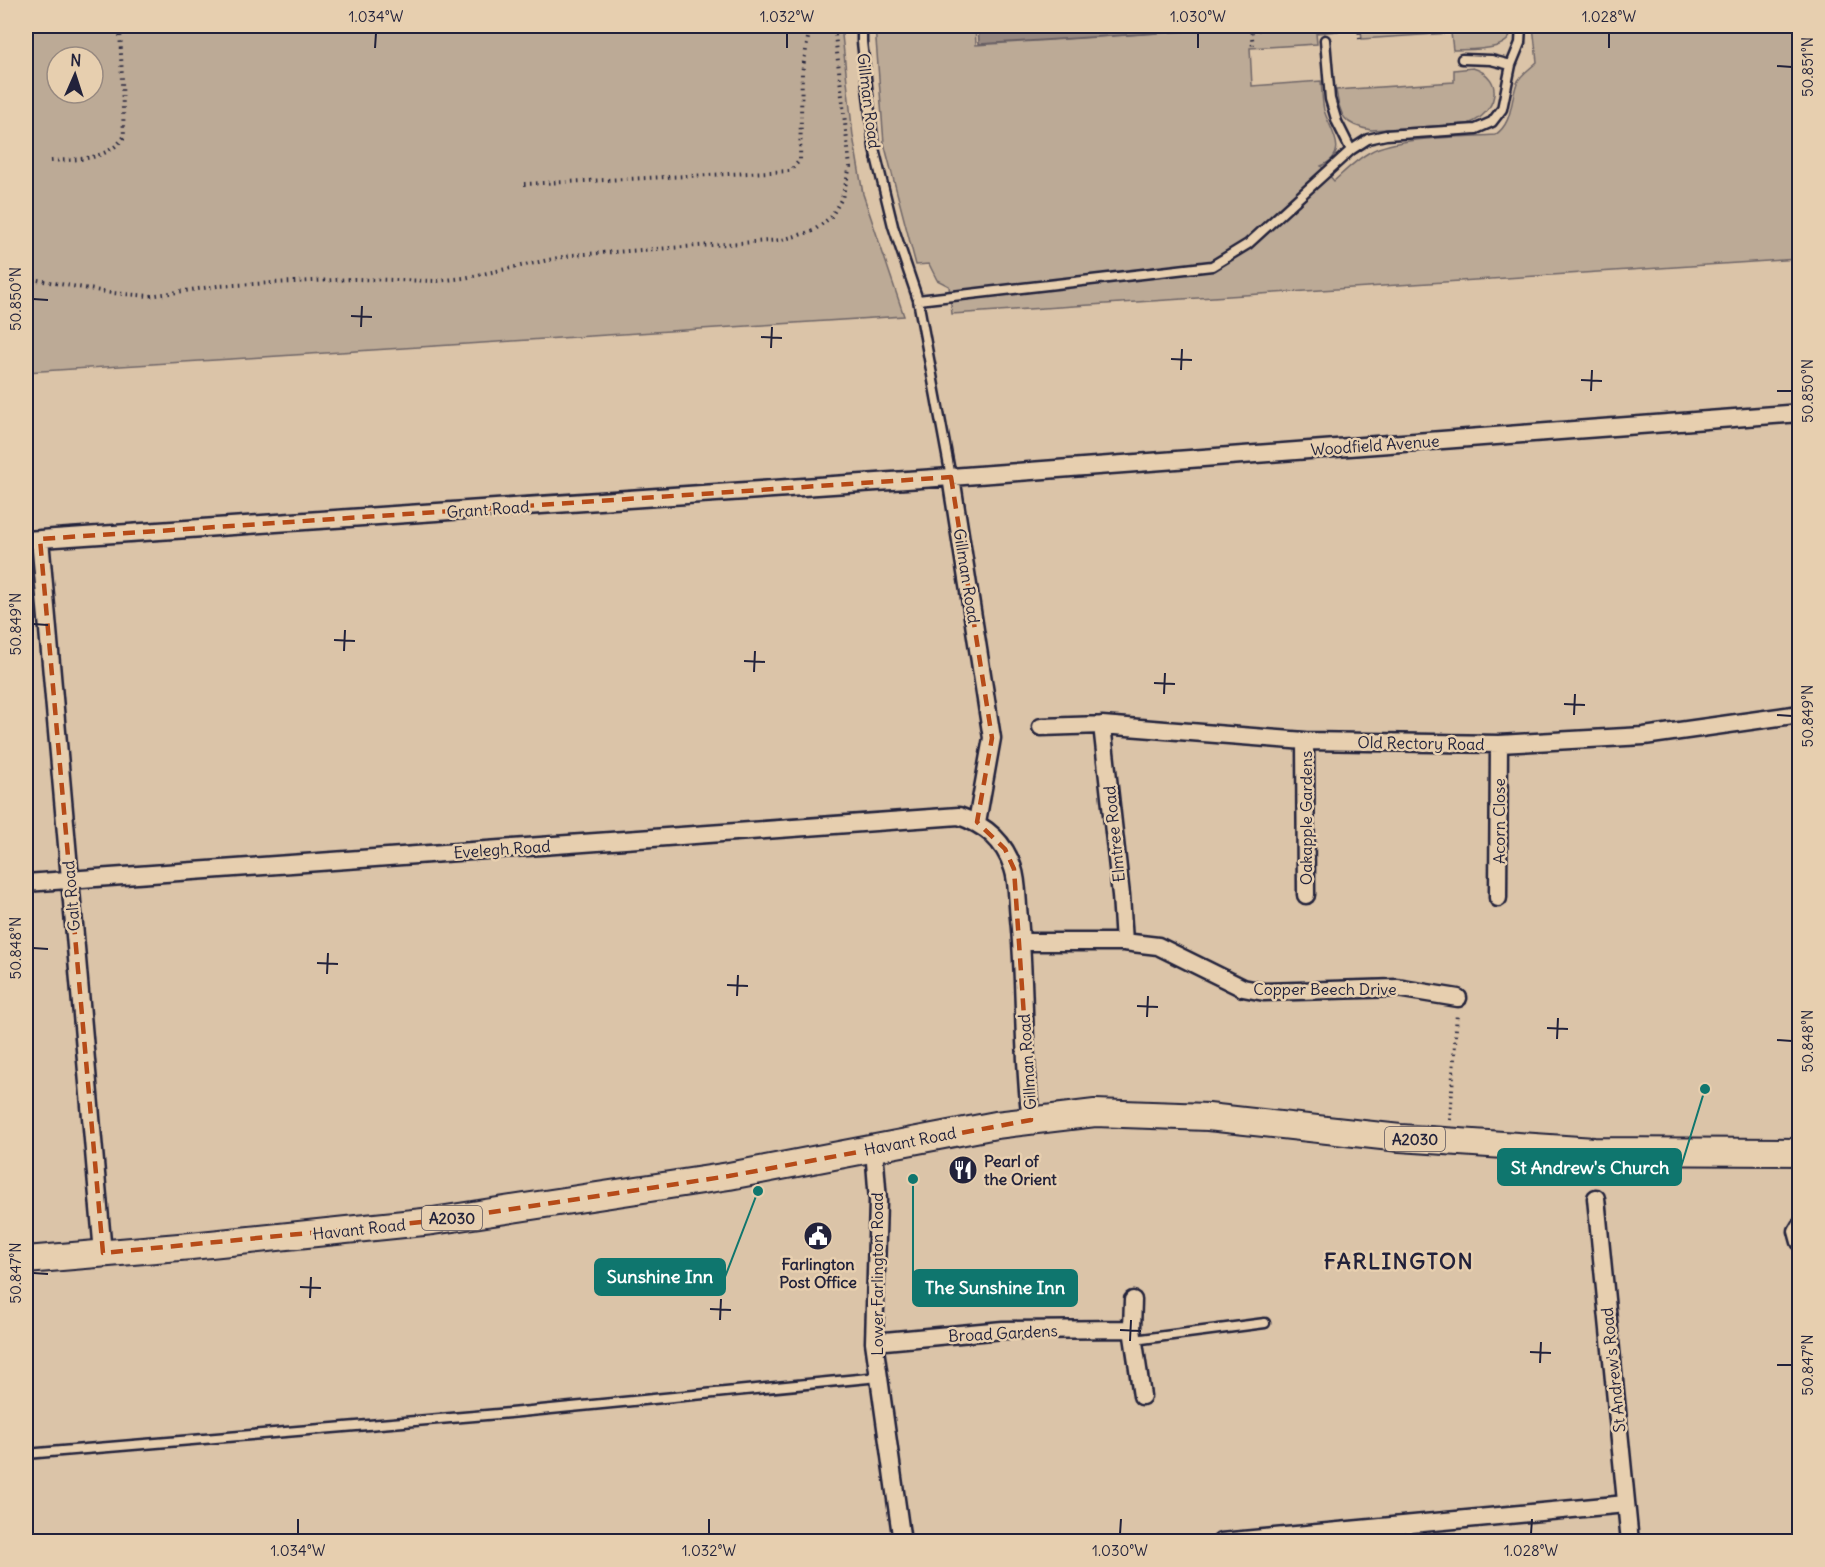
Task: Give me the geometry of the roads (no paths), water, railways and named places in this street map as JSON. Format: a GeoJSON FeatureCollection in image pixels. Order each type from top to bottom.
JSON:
{"type":"FeatureCollection","features":[{"type":"Feature","properties":{"kind":"main road","name":"Havant Road"},"geometry":{"type":"LineString","coordinates":[[26,1260],[212,1244],[433,1221],[631,1192],[996,1125],[1095,1113],[1208,1117],[1400,1138],[1594,1151],[1800,1152]]}},
{"type":"Feature","properties":{"kind":"street","name":"Woodfield Avenue"},"geometry":{"type":"LineString","coordinates":[[951,477],[1800,413]]}},
{"type":"Feature","properties":{"kind":"street","name":"Grant Road"},"geometry":{"type":"LineString","coordinates":[[33,540],[951,477]]}},
{"type":"Feature","properties":{"kind":"street","name":"Gillman Road"},"geometry":{"type":"LineString","coordinates":[[951,477],[993,738],[977,822],[1005,849],[1014,869],[1022,942],[1026,1082],[1031,1120]]}},
{"type":"Feature","properties":{"kind":"street","name":"Galt Road"},"geometry":{"type":"LineString","coordinates":[[33,540],[69,881],[103,1253]]}},
{"type":"Feature","properties":{"kind":"street","name":"Old Rectory Road"},"geometry":{"type":"LineString","coordinates":[[1041,727],[1102,725],[1305,741],[1499,744],[1644,736],[1800,714]]}},
{"type":"Feature","properties":{"kind":"street","name":"Elmtree Road"},"geometry":{"type":"LineString","coordinates":[[1102,725],[1124,942]]}},
{"type":"Feature","properties":{"kind":"street","name":"Oakapple Gardens"},"geometry":{"type":"LineString","coordinates":[[1305,741],[1306,895]]}},
{"type":"Feature","properties":{"kind":"street","name":"Acorn Close"},"geometry":{"type":"LineString","coordinates":[[1498,898],[1499,744]]}},
{"type":"Feature","properties":{"kind":"street","name":"Evelegh Road"},"geometry":{"type":"LineString","coordinates":[[26,884],[959,816],[977,822]]}},
{"type":"Feature","properties":{"kind":"street","name":"Copper Beech Drive"},"geometry":{"type":"LineString","coordinates":[[1022,942],[1124,942],[1158,946],[1242,988],[1264,992],[1397,988],[1458,998]]}},
{"type":"Feature","properties":{"kind":"street","name":"Lower Farlington Road"},"geometry":{"type":"LineString","coordinates":[[874,1149],[878,1201],[874,1342],[902,1542]]}},
{"type":"Feature","properties":{"kind":"street","name":"St Andrew's Road"},"geometry":{"type":"LineString","coordinates":[[1596,1198],[1630,1542]]}},
{"type":"Feature","properties":{"kind":"street"},"geometry":{"type":"LineString","coordinates":[[1800,1226],[1797,1231],[1800,1242]]}},
{"type":"Feature","properties":{"kind":"street"},"geometry":{"type":"LineString","coordinates":[[1133,1300],[1133,1335],[1142,1396]]}},
{"type":"Feature","properties":{"kind":"street","name":"Broad Gardens"},"geometry":{"type":"LineString","coordinates":[[874,1342],[1003,1330],[1133,1335]]}},
{"type":"Feature","properties":{"kind":"street"},"geometry":{"type":"LineString","coordinates":[[1221,1542],[1626,1504]]}},
{"type":"Feature","properties":{"kind":"lane","name":"Gillman Road"},"geometry":{"type":"LineString","coordinates":[[862,26],[874,148],[893,226],[918,300],[951,477]]}},
{"type":"Feature","properties":{"kind":"lane"},"geometry":{"type":"LineString","coordinates":[[918,300],[1212,266],[1248,244],[1351,150],[1368,139],[1386,135],[1476,129],[1492,122],[1502,109],[1511,64],[1520,43],[1521,26]]}},
{"type":"Feature","properties":{"kind":"lane"},"geometry":{"type":"LineString","coordinates":[[1326,40],[1330,99],[1337,122],[1351,150]]}},
{"type":"Feature","properties":{"kind":"lane"},"geometry":{"type":"LineString","coordinates":[[1462,59],[1491,60],[1511,64]]}},
{"type":"Feature","properties":{"kind":"lane"},"geometry":{"type":"LineString","coordinates":[[1133,1335],[1265,1323]]}},
{"type":"Feature","properties":{"kind":"lane"},"geometry":{"type":"LineString","coordinates":[[26,1454],[510,1413],[879,1377]]}},
{"type":"Feature","properties":{"kind":"place","name":"St Andrew's Church"},"geometry":{"type":"Point","coordinates":[1705,1089]}},
{"type":"Feature","properties":{"kind":"place","name":"Pearl of the Orient"},"geometry":{"type":"Point","coordinates":[963,1170]}},
{"type":"Feature","properties":{"kind":"place","name":"The Sunshine Inn"},"geometry":{"type":"Point","coordinates":[913,1179]}},
{"type":"Feature","properties":{"kind":"place","name":"Sunshine Inn"},"geometry":{"type":"Point","coordinates":[758,1191]}},
{"type":"Feature","properties":{"kind":"place","name":"Farlington Post Office"},"geometry":{"type":"Point","coordinates":[818,1236]}},
{"type":"Feature","properties":{"kind":"district","name":"FARLINGTON"},"geometry":{"type":"Point","coordinates":[1399,1261]}}]}
